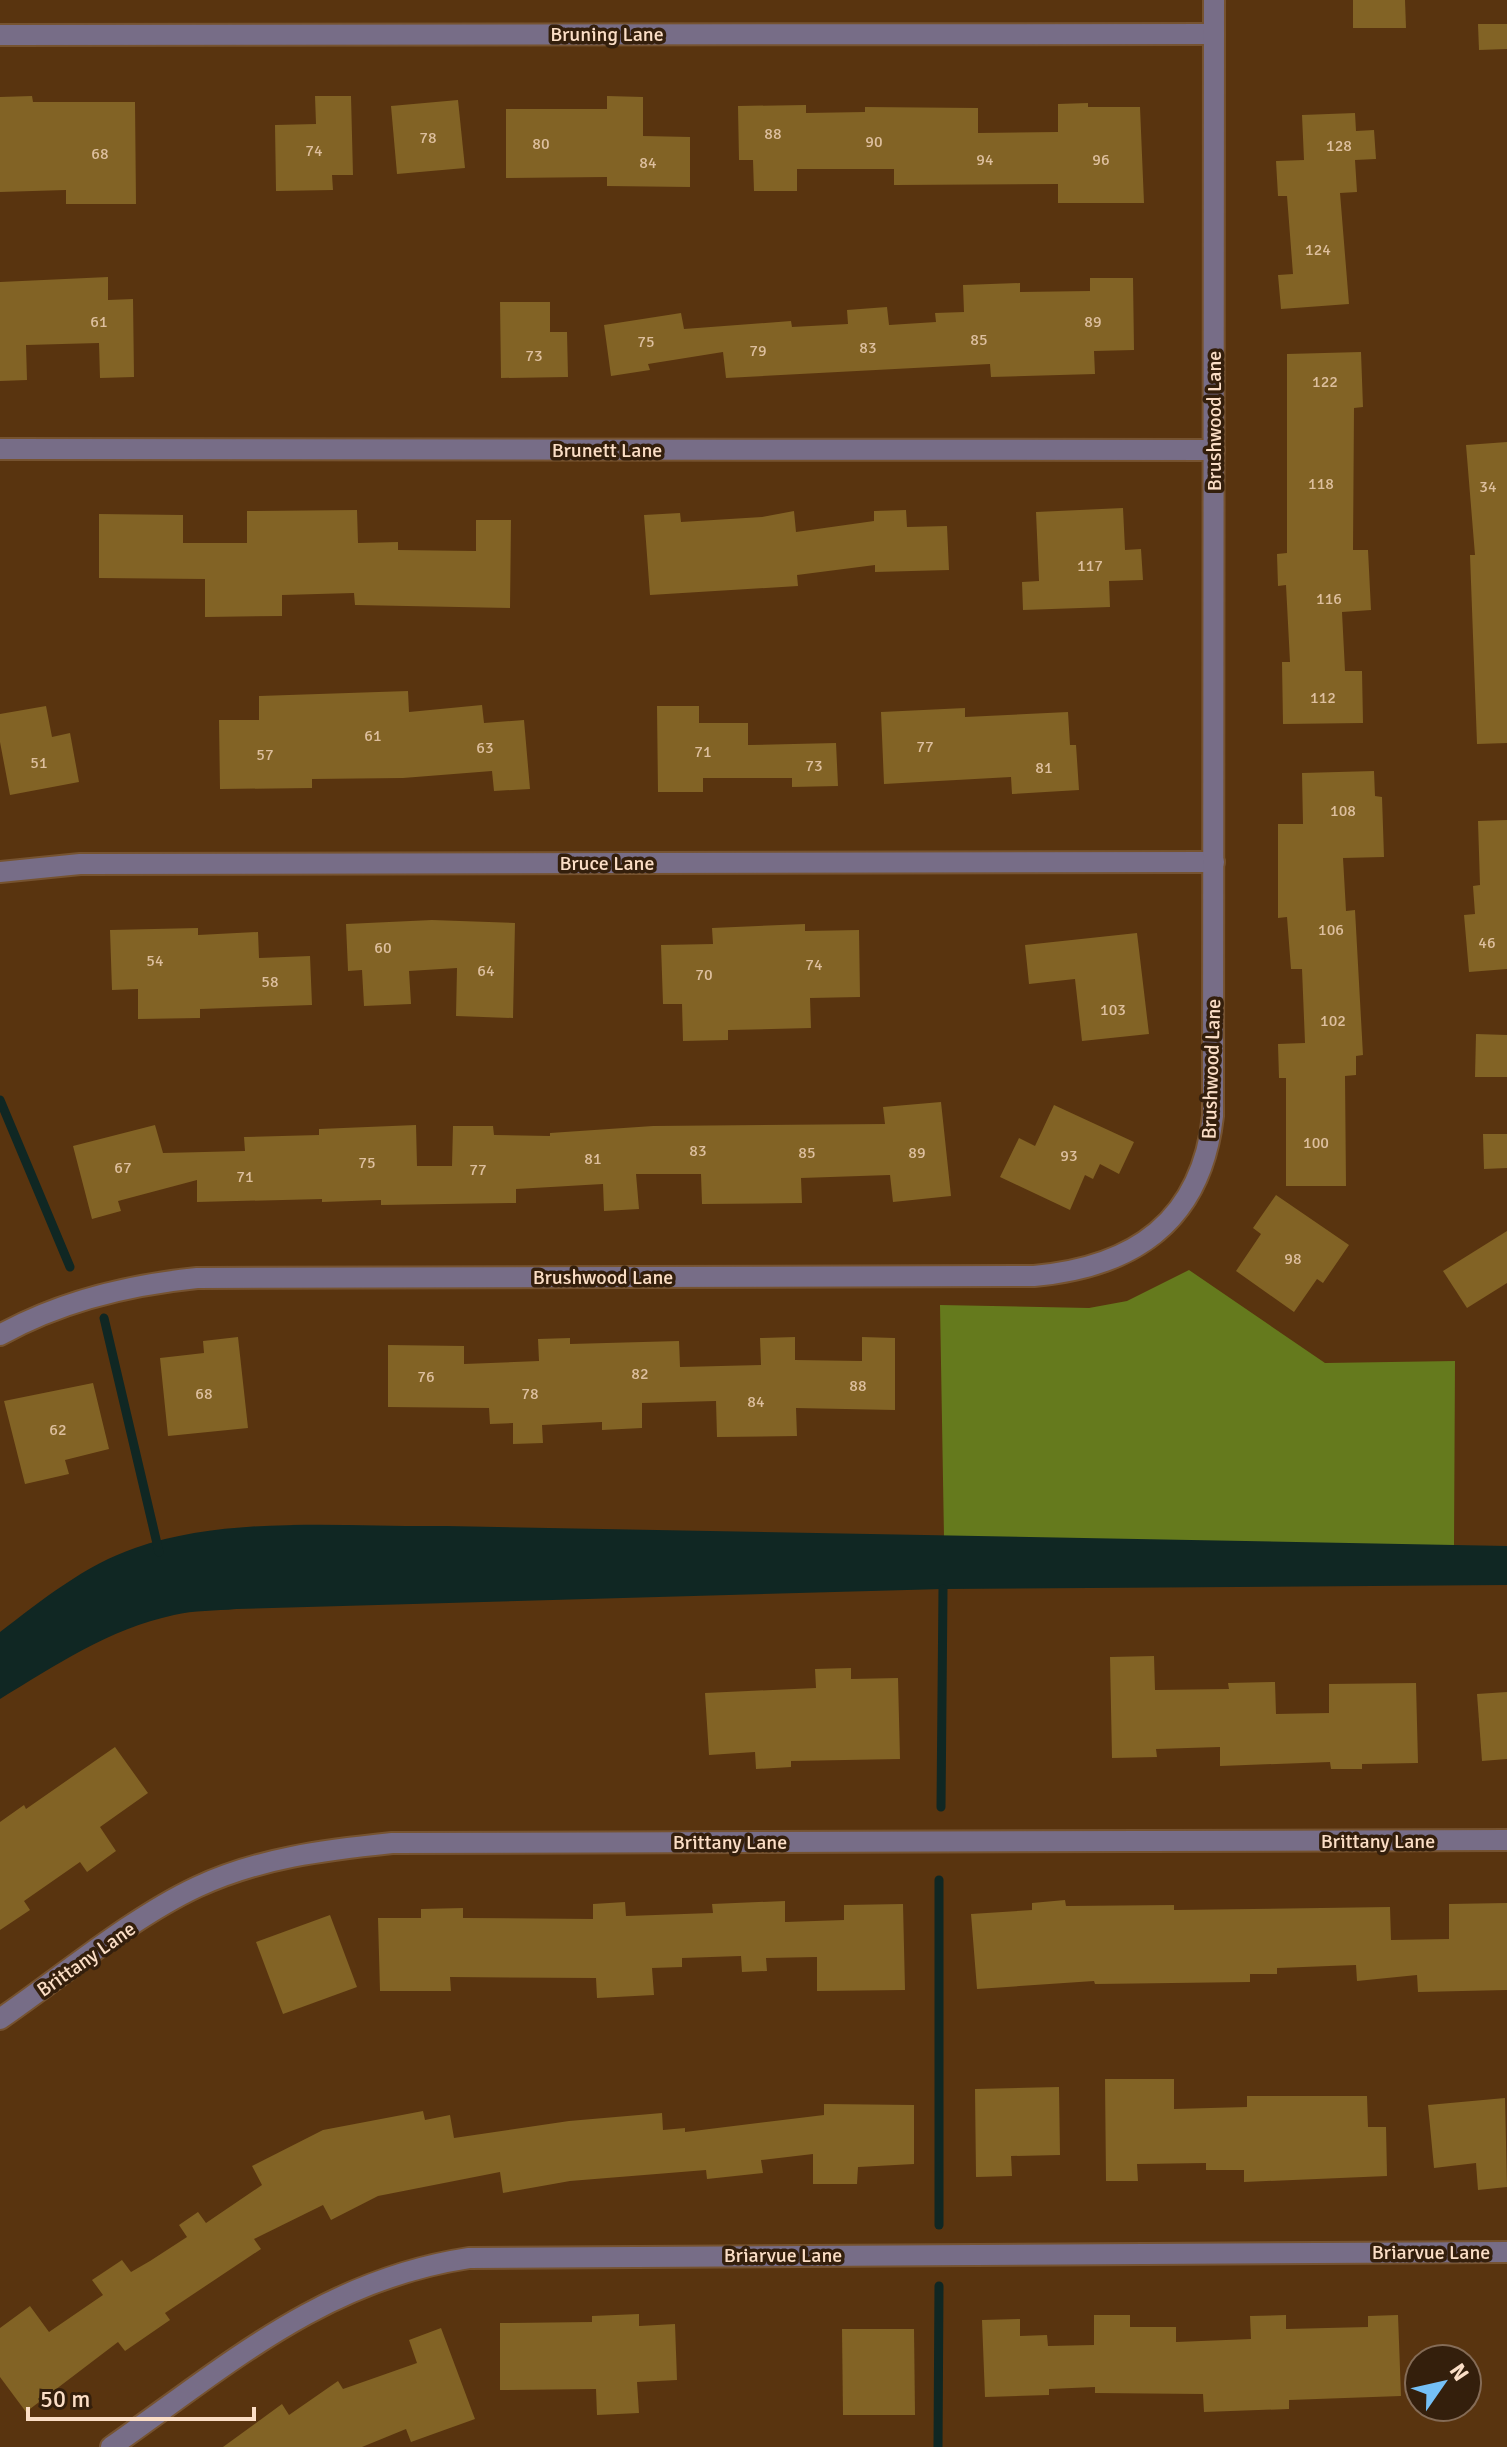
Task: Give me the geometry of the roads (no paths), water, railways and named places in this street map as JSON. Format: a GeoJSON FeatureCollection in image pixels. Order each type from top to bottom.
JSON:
{"type":"FeatureCollection","features":[{"type":"Feature","properties":{"kind":"street","name":"Brushwood Lane"},"geometry":{"type":"LineString","coordinates":[[0,1335],[77,1301],[137,1286],[197,1278],[1006,1277],[1064,1274],[1107,1262],[1146,1242],[1163,1228],[1190,1195],[1205,1162],[1214,1091],[1214,0]]}},
{"type":"Feature","properties":{"kind":"street","name":"Bruning Lane"},"geometry":{"type":"LineString","coordinates":[[0,35],[1214,34]]}},
{"type":"Feature","properties":{"kind":"street","name":"Brunett Lane"},"geometry":{"type":"LineString","coordinates":[[0,449],[1214,450]]}},
{"type":"Feature","properties":{"kind":"street","name":"Bruce Lane"},"geometry":{"type":"LineString","coordinates":[[0,872],[80,864],[1214,862]]}},
{"type":"Feature","properties":{"kind":"street","name":"Brittany Lane"},"geometry":{"type":"LineString","coordinates":[[0,2019],[169,1902],[251,1866],[315,1851],[392,1843],[1507,1840]]}},
{"type":"Feature","properties":{"kind":"street","name":"Briarvue Lane"},"geometry":{"type":"LineString","coordinates":[[111,2447],[267,2338],[326,2301],[410,2269],[469,2258],[1507,2252]]}},
{"type":"Feature","properties":{"kind":"water"},"geometry":{"type":"Polygon","coordinates":[[[446,1526],[1507,1546],[1507,1585],[943,1589],[197,1611],[127,1629],[63,1661],[0,1699],[0,1632],[81,1574],[135,1548],[210,1531],[249,1527],[446,1526]]]}},
{"type":"Feature","properties":{"kind":"waterway"},"geometry":{"type":"LineString","coordinates":[[0,1100],[70,1267]]}},
{"type":"Feature","properties":{"kind":"waterway"},"geometry":{"type":"LineString","coordinates":[[104,1318],[159,1552]]}},
{"type":"Feature","properties":{"kind":"waterway"},"geometry":{"type":"LineString","coordinates":[[941,1807],[943,1589]]}},
{"type":"Feature","properties":{"kind":"waterway"},"geometry":{"type":"LineString","coordinates":[[939,1880],[939,2225]]}},
{"type":"Feature","properties":{"kind":"waterway"},"geometry":{"type":"LineString","coordinates":[[938,2447],[939,2286]]}}]}
